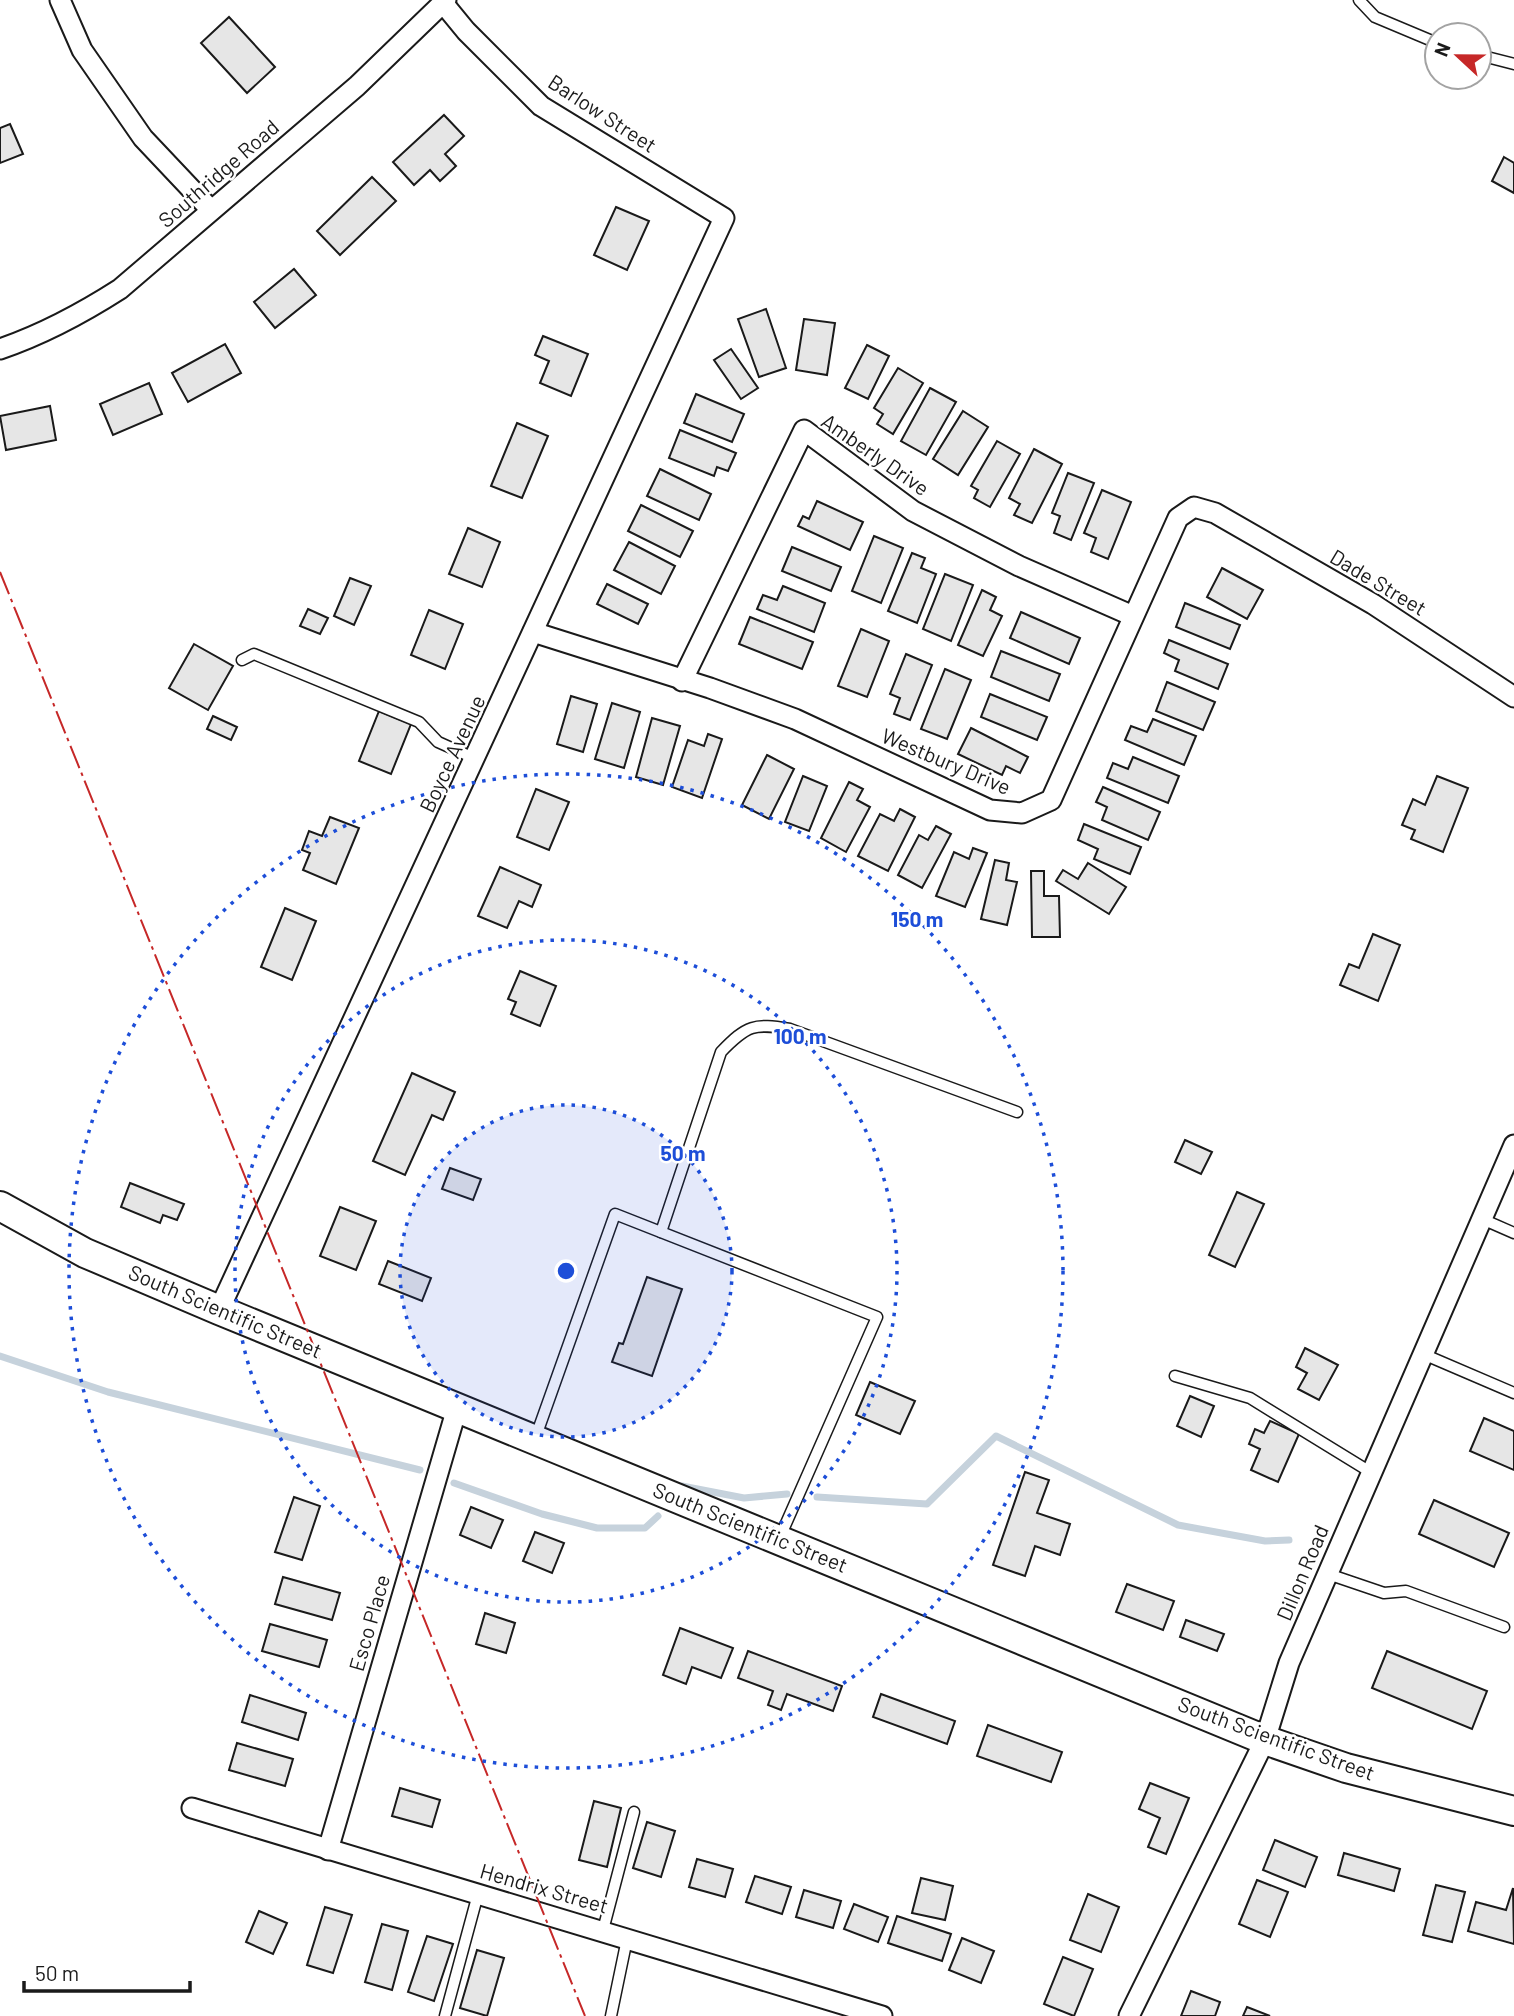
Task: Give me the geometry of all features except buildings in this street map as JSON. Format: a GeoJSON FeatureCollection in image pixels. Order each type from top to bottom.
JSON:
{"type":"FeatureCollection","features":[{"type":"Feature","properties":{"kind":"street"},"geometry":{"type":"LineString","coordinates":[[60,0],[82,50],[143,138],[211,210]]}},
{"type":"Feature","properties":{"kind":"street","name":"Southridge Road"},"geometry":{"type":"LineString","coordinates":[[0,349],[80,315],[120,289],[358,86],[444,1]]}},
{"type":"Feature","properties":{"kind":"street","name":"Barlow Street"},"geometry":{"type":"LineString","coordinates":[[444,1],[466,32],[541,106],[722,217]]}},
{"type":"Feature","properties":{"kind":"street","name":"Boyce Avenue"},"geometry":{"type":"LineString","coordinates":[[219,1310],[476,759],[722,217]]}},
{"type":"Feature","properties":{"kind":"street","name":"Amberly Drive"},"geometry":{"type":"LineString","coordinates":[[682,681],[804,430],[913,511],[1019,566],[1133,616]]}},
{"type":"Feature","properties":{"kind":"street","name":"Westbury Drive"},"geometry":{"type":"LineString","coordinates":[[533,632],[710,688],[796,719],[990,810],[1022,813],[1051,800],[1178,518],[1194,507],[1215,513]]}},
{"type":"Feature","properties":{"kind":"street","name":"Dade Street"},"geometry":{"type":"LineString","coordinates":[[1215,513],[1373,604],[1514,697]]}},
{"type":"Feature","properties":{"kind":"street","name":"Dillon Road"},"geometry":{"type":"LineString","coordinates":[[1129,2016],[1265,1740],[1289,1663],[1514,1145]]}},
{"type":"Feature","properties":{"kind":"street","name":"South Scientific Street"},"geometry":{"type":"LineString","coordinates":[[0,1206],[85,1253],[219,1310],[1265,1740],[1346,1768],[1514,1811]]}},
{"type":"Feature","properties":{"kind":"street","name":"Esco Place"},"geometry":{"type":"LineString","coordinates":[[328,1850],[457,1408]]}},
{"type":"Feature","properties":{"kind":"street","name":"Hendrix Street"},"geometry":{"type":"LineString","coordinates":[[192,1808],[883,2016]]}},
{"type":"Feature","properties":{"kind":"lane"},"geometry":{"type":"LineString","coordinates":[[1359,0],[1375,17],[1423,37]]}},
{"type":"Feature","properties":{"kind":"lane"},"geometry":{"type":"LineString","coordinates":[[1493,59],[1514,64]]}},
{"type":"Feature","properties":{"kind":"lane"},"geometry":{"type":"LineString","coordinates":[[242,660],[254,654],[373,701],[419,722],[438,742],[476,759]]}},
{"type":"Feature","properties":{"kind":"lane"},"geometry":{"type":"LineString","coordinates":[[661,1232],[721,1052],[740,1032],[760,1024],[790,1029],[1017,1112]]}},
{"type":"Feature","properties":{"kind":"lane"},"geometry":{"type":"LineString","coordinates":[[535,1440],[615,1214],[877,1317],[778,1540]]}},
{"type":"Feature","properties":{"kind":"lane"},"geometry":{"type":"LineString","coordinates":[[1482,1219],[1514,1233]]}},
{"type":"Feature","properties":{"kind":"lane"},"geometry":{"type":"LineString","coordinates":[[1423,1354],[1514,1393]]}},
{"type":"Feature","properties":{"kind":"lane"},"geometry":{"type":"LineString","coordinates":[[1175,1376],[1250,1398],[1372,1472]]}},
{"type":"Feature","properties":{"kind":"lane"},"geometry":{"type":"LineString","coordinates":[[1328,1574],[1384,1593],[1406,1591],[1504,1627]]}},
{"type":"Feature","properties":{"kind":"lane"},"geometry":{"type":"LineString","coordinates":[[603,1930],[634,1812]]}},
{"type":"Feature","properties":{"kind":"lane"},"geometry":{"type":"LineString","coordinates":[[445,2016],[478,1894]]}},
{"type":"Feature","properties":{"kind":"lane"},"geometry":{"type":"LineString","coordinates":[[611,2016],[627,1938]]}},
{"type":"Feature","properties":{"kind":"waterway"},"geometry":{"type":"LineString","coordinates":[[0,1356],[108,1392],[420,1470]]}},
{"type":"Feature","properties":{"kind":"waterway"},"geometry":{"type":"LineString","coordinates":[[817,1497],[927,1504],[996,1436],[1178,1525],[1265,1541],[1289,1540]]}},
{"type":"Feature","properties":{"kind":"waterway"},"geometry":{"type":"LineString","coordinates":[[454,1483],[542,1514],[597,1528],[645,1528],[658,1516]]}},
{"type":"Feature","properties":{"kind":"waterway"},"geometry":{"type":"LineString","coordinates":[[682,1486],[744,1498],[787,1494]]}},
{"type":"Feature","properties":{"kind":"power"},"geometry":{"type":"LineString","coordinates":[[0,572],[585,2016]]}}]}
